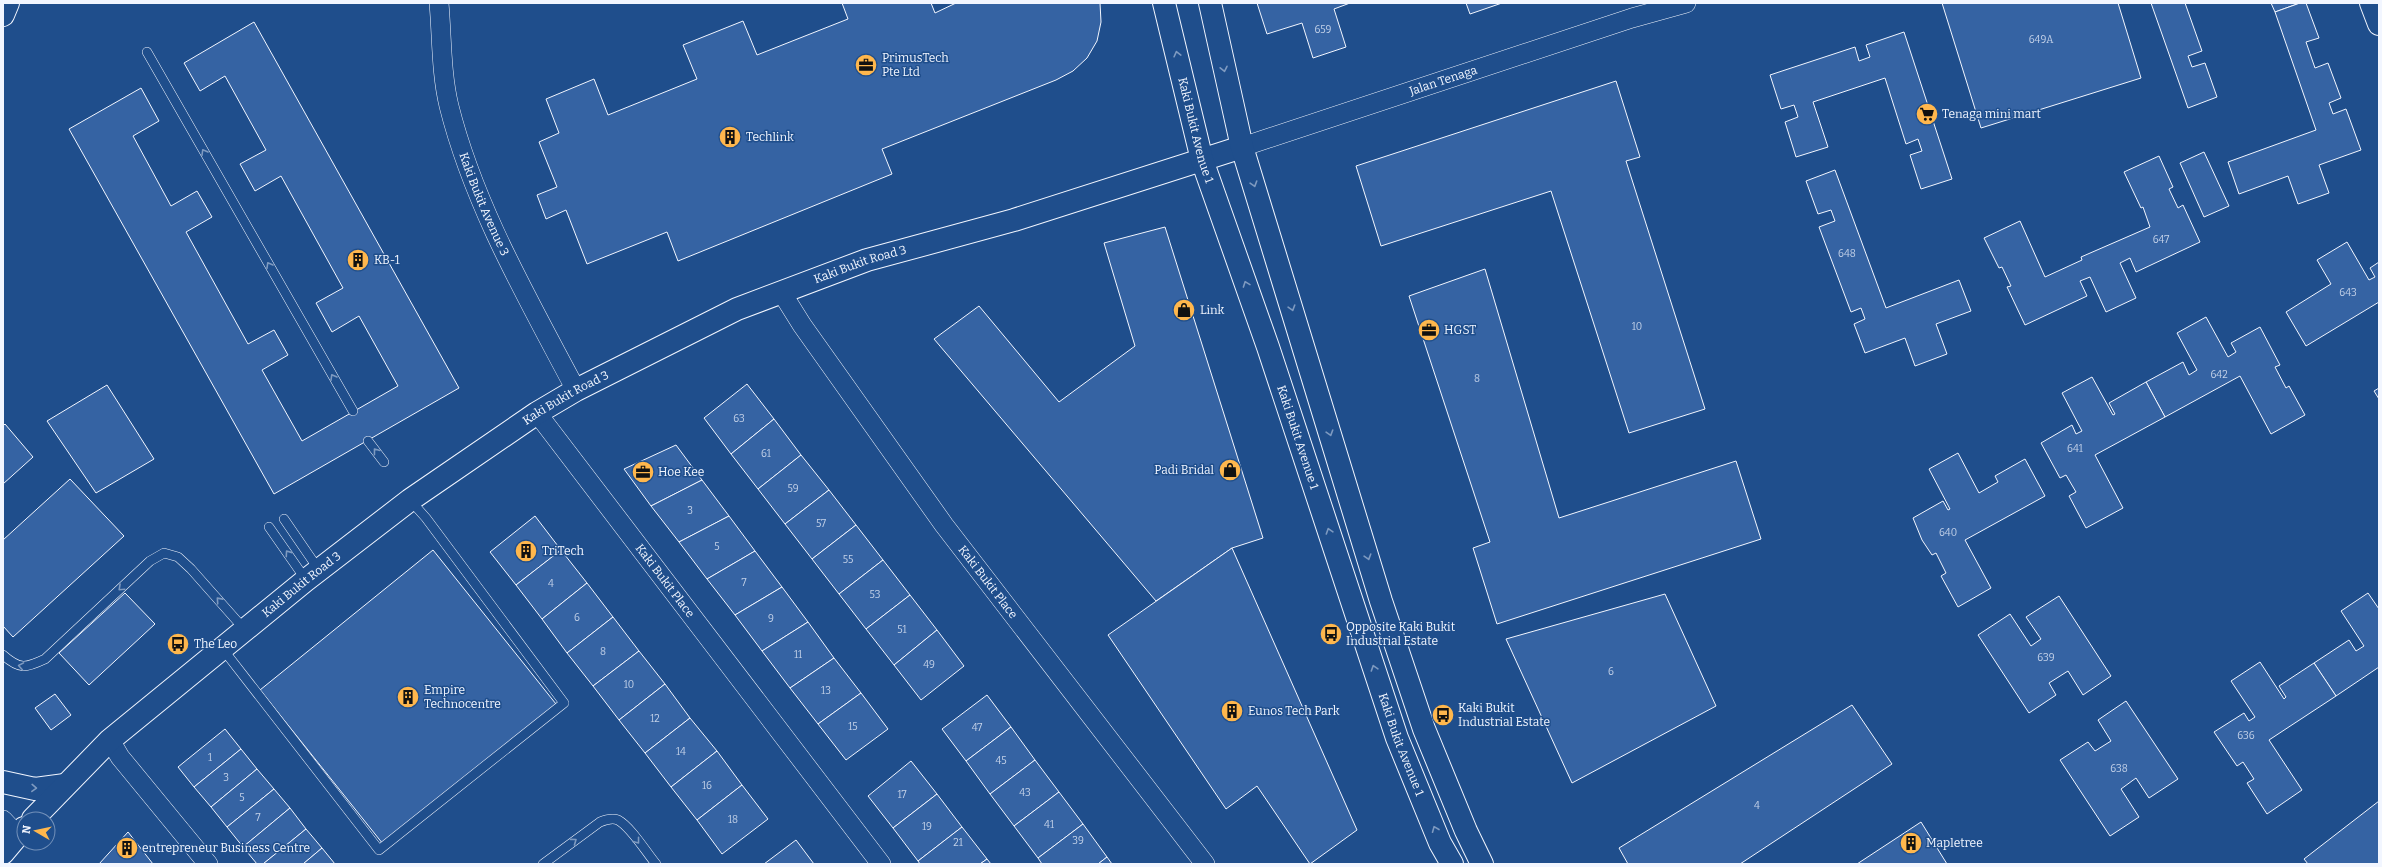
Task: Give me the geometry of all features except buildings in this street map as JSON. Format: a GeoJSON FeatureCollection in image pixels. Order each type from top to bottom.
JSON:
{"type":"FeatureCollection","features":[{"type":"Feature","properties":{"kind":"main road"},"geometry":{"type":"LineString","coordinates":[[3,15],[8,3]]}},
{"type":"Feature","properties":{"kind":"main road","name":"Kaki Bukit Avenue 1"},"geometry":{"type":"LineString","coordinates":[[1164,3],[1202,160],[1268,347],[1398,738],[1440,843],[1452,864]]}},
{"type":"Feature","properties":{"kind":"main road"},"geometry":{"type":"LineString","coordinates":[[1210,3],[1242,147],[1386,616],[1424,729],[1466,831],[1482,864]]}},
{"type":"Feature","properties":{"kind":"main road"},"geometry":{"type":"LineString","coordinates":[[2371,3],[2379,24]]}},
{"type":"Feature","properties":{"kind":"main road","name":"Jalan Tenaga"},"geometry":{"type":"LineString","coordinates":[[1202,160],[1242,147]]}},
{"type":"Feature","properties":{"kind":"main road","name":"Kaki Bukit Road 3"},"geometry":{"type":"LineString","coordinates":[[40,811],[110,740],[313,575],[410,500],[537,413],[576,390],[737,309],[867,260],[1014,220],[1202,160]]}},
{"type":"Feature","properties":{"kind":"main road"},"geometry":{"type":"LineString","coordinates":[[3,782],[36,789],[65,785]]}},
{"type":"Feature","properties":{"kind":"main road"},"geometry":{"type":"LineString","coordinates":[[3,853],[15,828]]}},
{"type":"Feature","properties":{"kind":"street","name":"Kaki Bukit Avenue 3"},"geometry":{"type":"LineString","coordinates":[[439,3],[446,87],[467,166],[503,247],[576,390]]}},
{"type":"Feature","properties":{"kind":"street","name":"Jalan Tenaga"},"geometry":{"type":"LineString","coordinates":[[1242,147],[1632,18],[1686,3]]}},
{"type":"Feature","properties":{"kind":"street","name":"Kaki Bukit Place"},"geometry":{"type":"LineString","coordinates":[[782,293],[802,325],[944,525],[1205,864]]}},
{"type":"Feature","properties":{"kind":"street","name":"Kaki Bukit Place"},"geometry":{"type":"LineString","coordinates":[[537,413],[881,864]]}},
{"type":"Feature","properties":{"kind":"street"},"geometry":{"type":"LineString","coordinates":[[110,740],[120,757],[208,864]]}},
{"type":"Feature","properties":{"kind":"lane"},"geometry":{"type":"LineString","coordinates":[[147,52],[352,411]]}},
{"type":"Feature","properties":{"kind":"lane"},"geometry":{"type":"LineString","coordinates":[[368,441],[384,462]]}},
{"type":"Feature","properties":{"kind":"lane"},"geometry":{"type":"LineString","coordinates":[[222,648],[379,850],[564,702],[426,518],[410,500]]}},
{"type":"Feature","properties":{"kind":"lane"},"geometry":{"type":"LineString","coordinates":[[284,518],[313,575]]}},
{"type":"Feature","properties":{"kind":"lane"},"geometry":{"type":"LineString","coordinates":[[269,527],[313,575]]}},
{"type":"Feature","properties":{"kind":"lane"},"geometry":{"type":"LineString","coordinates":[[3,655],[14,664],[28,667],[45,659],[150,561],[164,553],[178,557],[191,569],[245,630]]}},
{"type":"Feature","properties":{"kind":"lane"},"geometry":{"type":"LineString","coordinates":[[542,864],[600,822],[609,819],[618,820],[627,828],[656,864]]}},
{"type":"Feature","properties":{"kind":"place","name":"PrimusTech Pte Ltd"},"geometry":{"type":"Point","coordinates":[866,65]}},
{"type":"Feature","properties":{"kind":"place","name":"Tenaga mini mart"},"geometry":{"type":"Point","coordinates":[1927,114]}},
{"type":"Feature","properties":{"kind":"place","name":"Techlink"},"geometry":{"type":"Point","coordinates":[730,137]}},
{"type":"Feature","properties":{"kind":"place","name":"KB-1"},"geometry":{"type":"Point","coordinates":[358,260]}},
{"type":"Feature","properties":{"kind":"place","name":"Link"},"geometry":{"type":"Point","coordinates":[1184,310]}},
{"type":"Feature","properties":{"kind":"place","name":"HGST"},"geometry":{"type":"Point","coordinates":[1429,330]}},
{"type":"Feature","properties":{"kind":"place","name":"Padi Bridal"},"geometry":{"type":"Point","coordinates":[1230,470]}},
{"type":"Feature","properties":{"kind":"place","name":"Hoe Kee"},"geometry":{"type":"Point","coordinates":[643,472]}},
{"type":"Feature","properties":{"kind":"place","name":"TriTech"},"geometry":{"type":"Point","coordinates":[526,551]}},
{"type":"Feature","properties":{"kind":"place","name":"Opposite Kaki Bukit Industrial Estate"},"geometry":{"type":"Point","coordinates":[1331,634]}},
{"type":"Feature","properties":{"kind":"place","name":"The Leo"},"geometry":{"type":"Point","coordinates":[178,644]}},
{"type":"Feature","properties":{"kind":"place","name":"Empire Technocentre"},"geometry":{"type":"Point","coordinates":[408,697]}},
{"type":"Feature","properties":{"kind":"place","name":"Eunos Tech Park"},"geometry":{"type":"Point","coordinates":[1232,711]}},
{"type":"Feature","properties":{"kind":"place","name":"Kaki Bukit Industrial Estate"},"geometry":{"type":"Point","coordinates":[1443,715]}},
{"type":"Feature","properties":{"kind":"place","name":"Mapletree"},"geometry":{"type":"Point","coordinates":[1911,843]}},
{"type":"Feature","properties":{"kind":"place","name":"entrepreneur Business Centre"},"geometry":{"type":"Point","coordinates":[127,848]}}]}
